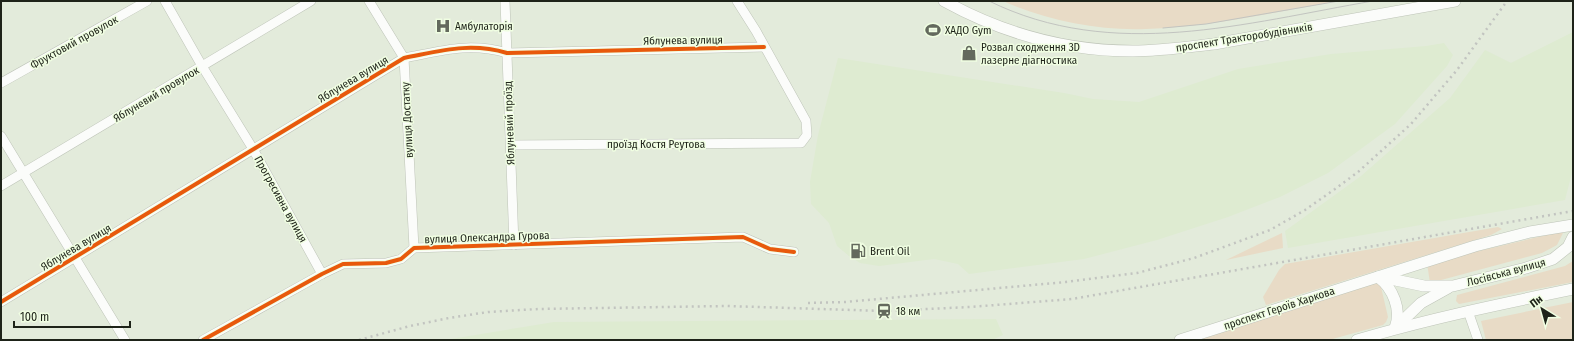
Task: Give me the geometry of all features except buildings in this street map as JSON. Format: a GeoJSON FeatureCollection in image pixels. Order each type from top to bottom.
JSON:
{"type":"FeatureCollection","features":[{"type":"Feature","properties":{"kind":"main road","name":"проспект Тракторобудівників"},"geometry":{"type":"LineString","coordinates":[[944,1],[972,16],[1018,33],[1043,40],[1070,47],[1133,51],[1214,44],[1455,1]]}},
{"type":"Feature","properties":{"kind":"main road","name":"проспект Героїв Харкова"},"geometry":{"type":"LineString","coordinates":[[1180,340],[1474,246],[1530,232],[1573,225]]}},
{"type":"Feature","properties":{"kind":"main road","name":"Лосівська вулиця"},"geometry":{"type":"LineString","coordinates":[[1453,286],[1541,264],[1553,259],[1571,242]]}},
{"type":"Feature","properties":{"kind":"main road"},"geometry":{"type":"LineString","coordinates":[[1378,276],[1424,286],[1453,286]]}},
{"type":"Feature","properties":{"kind":"main road"},"geometry":{"type":"LineString","coordinates":[[1378,276],[1389,288],[1396,304],[1398,321],[1395,329]]}},
{"type":"Feature","properties":{"kind":"main road"},"geometry":{"type":"LineString","coordinates":[[1395,329],[1421,303],[1453,286]]}},
{"type":"Feature","properties":{"kind":"main road"},"geometry":{"type":"LineString","coordinates":[[1357,340],[1468,311],[1573,289]]}},
{"type":"Feature","properties":{"kind":"street","name":"Фруктовий провулок"},"geometry":{"type":"LineString","coordinates":[[1,83],[147,1]]}},
{"type":"Feature","properties":{"kind":"street","name":"Прогресивна вулиця"},"geometry":{"type":"LineString","coordinates":[[165,1],[253,150],[322,274]]}},
{"type":"Feature","properties":{"kind":"street","name":"Яблуневий провулок"},"geometry":{"type":"LineString","coordinates":[[1,186],[311,1]]}},
{"type":"Feature","properties":{"kind":"street","name":"вулиця Достатку"},"geometry":{"type":"LineString","coordinates":[[369,1],[404,58],[414,248]]}},
{"type":"Feature","properties":{"kind":"street","name":"Яблуневий проїзд"},"geometry":{"type":"LineString","coordinates":[[505,1],[514,246]]}},
{"type":"Feature","properties":{"kind":"street"},"geometry":{"type":"LineString","coordinates":[[736,1],[756,31],[764,47]]}},
{"type":"Feature","properties":{"kind":"street","name":"Яблунева вулиця"},"geometry":{"type":"LineString","coordinates":[[1,302],[404,58],[460,48],[491,49],[507,53],[764,47]]}},
{"type":"Feature","properties":{"kind":"street","name":"проїзд Костя Реутова"},"geometry":{"type":"LineString","coordinates":[[511,145],[802,142],[807,135],[806,121],[764,47]]}},
{"type":"Feature","properties":{"kind":"street"},"geometry":{"type":"LineString","coordinates":[[1,136],[125,340]]}},
{"type":"Feature","properties":{"kind":"street","name":"вулиця Олександра Гурова"},"geometry":{"type":"LineString","coordinates":[[203,340],[322,274],[343,264],[386,263],[401,258],[414,248],[514,246],[743,237],[770,249],[794,252]]}},
{"type":"Feature","properties":{"kind":"street"},"geometry":{"type":"LineString","coordinates":[[1468,311],[1478,340]]}},
{"type":"Feature","properties":{"kind":"shaded area"},"geometry":{"type":"Polygon","coordinates":[[[1003,1],[1339,1],[1218,22],[1170,28],[1128,29],[1091,26],[1054,19],[1019,8],[1003,1]]]}},
{"type":"Feature","properties":{"kind":"shaded area"},"geometry":{"type":"Polygon","coordinates":[[[1573,32],[1573,169],[1565,200],[1288,248],[1285,231],[1361,176],[1450,98],[1485,50],[1511,63],[1573,32]]]}},
{"type":"Feature","properties":{"kind":"shaded area"},"geometry":{"type":"Polygon","coordinates":[[[1444,43],[1453,55],[1447,66],[1395,124],[1328,173],[1280,197],[1228,217],[1157,240],[1084,259],[969,274],[958,264],[934,259],[879,266],[860,263],[837,246],[829,223],[811,204],[810,182],[818,135],[838,58],[1064,93],[1093,99],[1139,102],[1238,69],[1331,54],[1426,46],[1444,43]]]}},
{"type":"Feature","properties":{"kind":"shaded area"},"geometry":{"type":"Polygon","coordinates":[[[1498,227],[1502,229],[1491,235],[1266,305],[1263,297],[1279,270],[1285,264],[1498,227]]]}},
{"type":"Feature","properties":{"kind":"shaded area"},"geometry":{"type":"Polygon","coordinates":[[[1564,231],[1557,245],[1542,253],[1430,283],[1427,263],[1564,231]]]}},
{"type":"Feature","properties":{"kind":"shaded area"},"geometry":{"type":"Polygon","coordinates":[[[1282,233],[1283,248],[1226,260],[1282,233]]]}},
{"type":"Feature","properties":{"kind":"shaded area"},"geometry":{"type":"Polygon","coordinates":[[[1573,261],[1573,282],[1459,304],[1456,301],[1457,295],[1565,266],[1573,261]]]}},
{"type":"Feature","properties":{"kind":"shaded area"},"geometry":{"type":"Polygon","coordinates":[[[1373,282],[1381,287],[1388,317],[1383,325],[1329,340],[1193,340],[1373,282]]]}},
{"type":"Feature","properties":{"kind":"shaded area"},"geometry":{"type":"Polygon","coordinates":[[[1573,302],[1573,340],[1486,340],[1481,321],[1573,302]]]}},
{"type":"Feature","properties":{"kind":"shaded area"},"geometry":{"type":"Polygon","coordinates":[[[996,319],[1003,335],[992,340],[445,340],[554,322],[996,319]]]}},
{"type":"Feature","properties":{"kind":"tram line"},"geometry":{"type":"LineString","coordinates":[[989,1],[1036,19],[1083,30],[1131,34],[1180,32],[1228,27],[1373,1]]}},
{"type":"Feature","properties":{"kind":"tram line"},"geometry":{"type":"LineString","coordinates":[[1163,28],[1206,24],[1339,1]]}},
{"type":"Feature","properties":{"kind":"railway"},"geometry":{"type":"LineString","coordinates":[[808,303],[845,302],[1066,282],[1137,273],[1194,258],[1270,230],[1305,210],[1358,172],[1411,124],[1457,70],[1507,1]]}},
{"type":"Feature","properties":{"kind":"railway"},"geometry":{"type":"LineString","coordinates":[[359,340],[410,326],[449,318],[488,312],[538,309],[727,306],[884,311],[970,307],[1072,299],[1573,211]]}},
{"type":"Feature","properties":{"kind":"cycle path"},"geometry":{"type":"LineString","coordinates":[[1,302],[404,58],[443,50],[467,48],[480,48],[507,53],[764,47]]}},
{"type":"Feature","properties":{"kind":"cycle path"},"geometry":{"type":"LineString","coordinates":[[203,340],[322,274],[343,264],[386,263],[401,259],[414,248],[743,237],[770,249],[794,252]]}},
{"type":"Feature","properties":{"kind":"place","name":"Амбулаторія"},"geometry":{"type":"Point","coordinates":[443,26]}},
{"type":"Feature","properties":{"kind":"place","name":"ХАДО Gym"},"geometry":{"type":"Point","coordinates":[933,30]}},
{"type":"Feature","properties":{"kind":"place","name":"Розвал сходження 3D лазерне діагностика"},"geometry":{"type":"Point","coordinates":[969,53]}},
{"type":"Feature","properties":{"kind":"place","name":"Brent Oil"},"geometry":{"type":"Point","coordinates":[858,251]}},
{"type":"Feature","properties":{"kind":"place","name":"18 км"},"geometry":{"type":"Point","coordinates":[884,311]}}]}
